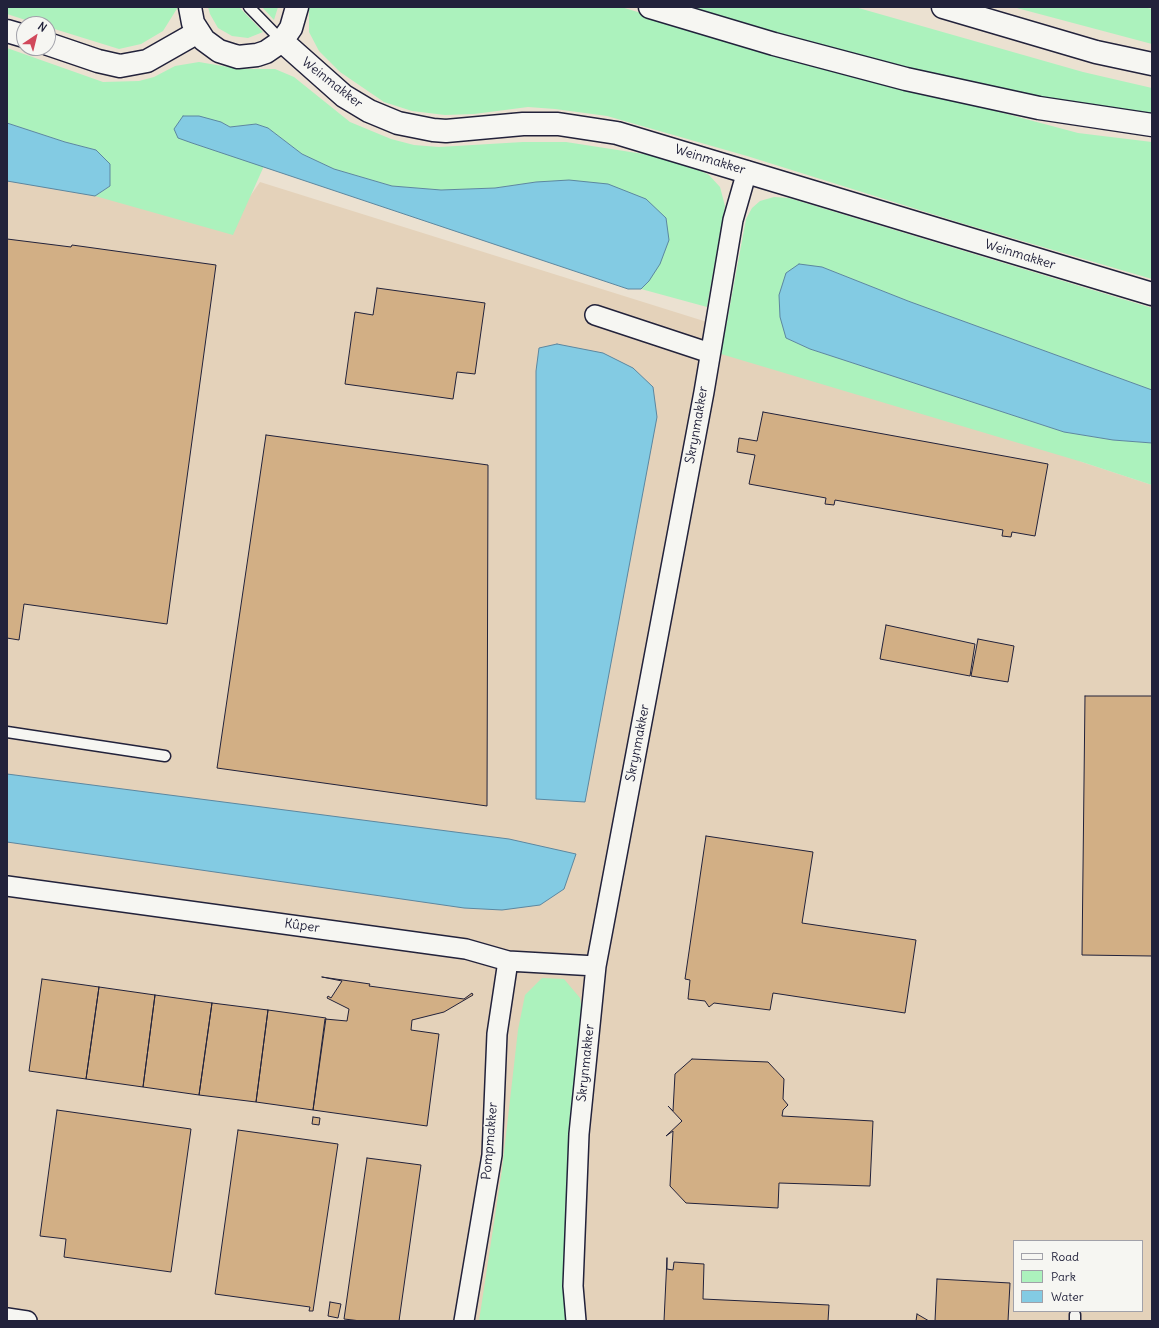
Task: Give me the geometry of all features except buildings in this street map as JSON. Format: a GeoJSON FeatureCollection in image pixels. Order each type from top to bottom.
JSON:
{"type":"FeatureCollection","features":[{"type":"Feature","properties":{"kind":"main road"},"geometry":{"type":"LineString","coordinates":[[190,7],[193,23],[198,32],[211,46],[228,55],[238,56],[257,55],[266,52],[282,41],[291,28],[297,7]]}},
{"type":"Feature","properties":{"kind":"main road"},"geometry":{"type":"LineString","coordinates":[[650,7],[774,44],[906,79],[1039,108],[1152,125]]}},
{"type":"Feature","properties":{"kind":"main road"},"geometry":{"type":"LineString","coordinates":[[943,7],[1096,52],[1152,64]]}},
{"type":"Feature","properties":{"kind":"main road"},"geometry":{"type":"LineString","coordinates":[[56,47],[98,61],[120,66],[147,61],[198,32]]}},
{"type":"Feature","properties":{"kind":"main road","name":"Weinmakker"},"geometry":{"type":"LineString","coordinates":[[282,41],[344,96],[369,111],[398,123],[446,131],[540,123],[596,128],[657,144],[1152,294]]}},
{"type":"Feature","properties":{"kind":"street","name":"Skrynmakker"},"geometry":{"type":"LineString","coordinates":[[576,1321],[573,1286],[579,1134],[596,966],[710,353],[733,220],[747,171]]}},
{"type":"Feature","properties":{"kind":"street"},"geometry":{"type":"LineString","coordinates":[[595,315],[710,353]]}},
{"type":"Feature","properties":{"kind":"street","name":"Kûper"},"geometry":{"type":"LineString","coordinates":[[7,886],[466,949],[508,961],[596,966]]}},
{"type":"Feature","properties":{"kind":"street","name":"Pompmakker"},"geometry":{"type":"LineString","coordinates":[[464,1321],[492,1155],[497,1034],[508,961]]}},
{"type":"Feature","properties":{"kind":"street"},"geometry":{"type":"LineString","coordinates":[[7,1318],[27,1321]]}},
{"type":"Feature","properties":{"kind":"lane"},"geometry":{"type":"LineString","coordinates":[[249,7],[282,41]]}},
{"type":"Feature","properties":{"kind":"lane"},"geometry":{"type":"LineString","coordinates":[[7,732],[165,756]]}},
{"type":"Feature","properties":{"kind":"shaded area"},"geometry":{"type":"Polygon","coordinates":[[[7,179],[237,215],[260,182],[889,379],[1082,462],[1152,485],[1152,1321],[7,1321],[7,179]]]}},
{"type":"Feature","properties":{"kind":"green space"},"geometry":{"type":"Polygon","coordinates":[[[7,7],[178,7],[163,31],[141,44],[119,49],[56,29],[56,16],[16,17],[7,14],[7,7]]]}},
{"type":"Feature","properties":{"kind":"green space"},"geometry":{"type":"Polygon","coordinates":[[[208,7],[239,7],[263,32],[248,38],[232,36],[218,28],[210,14],[208,7]]]}},
{"type":"Feature","properties":{"kind":"green space"},"geometry":{"type":"Polygon","coordinates":[[[262,7],[278,7],[274,20],[262,7]]]}},
{"type":"Feature","properties":{"kind":"green space"},"geometry":{"type":"Polygon","coordinates":[[[309,7],[621,7],[745,44],[1078,133],[1152,142],[1152,279],[961,223],[747,156],[607,116],[528,107],[474,114],[445,115],[412,111],[384,102],[340,72],[319,51],[309,32],[309,7]]]}},
{"type":"Feature","properties":{"kind":"green space"},"geometry":{"type":"Polygon","coordinates":[[[680,7],[855,7],[1083,72],[1152,88],[1152,120],[1076,110],[909,70],[680,7]]]}},
{"type":"Feature","properties":{"kind":"green space"},"geometry":{"type":"Polygon","coordinates":[[[1013,7],[1143,7],[1152,9],[1152,44],[1013,7]]]}},
{"type":"Feature","properties":{"kind":"green space"},"geometry":{"type":"Polygon","coordinates":[[[7,48],[16,51],[16,56],[30,56],[103,82],[139,81],[154,77],[175,66],[199,62],[240,69],[275,69],[294,77],[350,122],[391,139],[414,145],[439,147],[523,142],[566,142],[650,155],[701,171],[709,175],[720,187],[725,206],[707,307],[641,289],[649,281],[536,182],[495,188],[441,190],[392,186],[334,169],[302,154],[268,128],[256,124],[230,127],[221,122],[192,143],[264,166],[233,235],[95,196],[110,186],[110,164],[96,150],[65,142],[7,123],[7,48]]]}},
{"type":"Feature","properties":{"kind":"green space"},"geometry":{"type":"Polygon","coordinates":[[[774,197],[789,198],[1152,308],[1152,390],[908,301],[822,267],[786,338],[810,349],[1064,432],[1113,440],[1152,443],[1152,485],[1082,462],[721,354],[746,219],[752,208],[760,201],[774,197]]]}},
{"type":"Feature","properties":{"kind":"green space"},"geometry":{"type":"Polygon","coordinates":[[[542,978],[564,979],[580,998],[586,1031],[573,1113],[565,1214],[574,1321],[479,1321],[502,1170],[518,1030],[525,995],[542,978]]]}},
{"type":"Feature","properties":{"kind":"water"},"geometry":{"type":"Polygon","coordinates":[[[183,116],[199,116],[221,122],[230,127],[256,124],[268,128],[302,154],[334,169],[392,186],[441,190],[495,188],[536,182],[569,180],[608,184],[646,199],[666,218],[669,240],[660,264],[649,281],[641,289],[628,289],[178,138],[174,129],[183,116]]]}},
{"type":"Feature","properties":{"kind":"water"},"geometry":{"type":"Polygon","coordinates":[[[7,123],[65,142],[96,150],[110,164],[110,186],[95,196],[7,181],[7,123]]]}},
{"type":"Feature","properties":{"kind":"water"},"geometry":{"type":"Polygon","coordinates":[[[799,264],[822,267],[908,301],[1152,390],[1152,443],[1113,440],[1064,432],[810,349],[786,338],[780,317],[779,295],[786,273],[799,264]]]}},
{"type":"Feature","properties":{"kind":"water"},"geometry":{"type":"Polygon","coordinates":[[[557,344],[603,353],[633,368],[653,387],[657,417],[585,802],[536,799],[536,371],[539,348],[557,344]]]}},
{"type":"Feature","properties":{"kind":"water"},"geometry":{"type":"Polygon","coordinates":[[[7,774],[509,839],[576,854],[564,889],[540,905],[502,910],[464,908],[7,842],[7,774]]]}}]}
